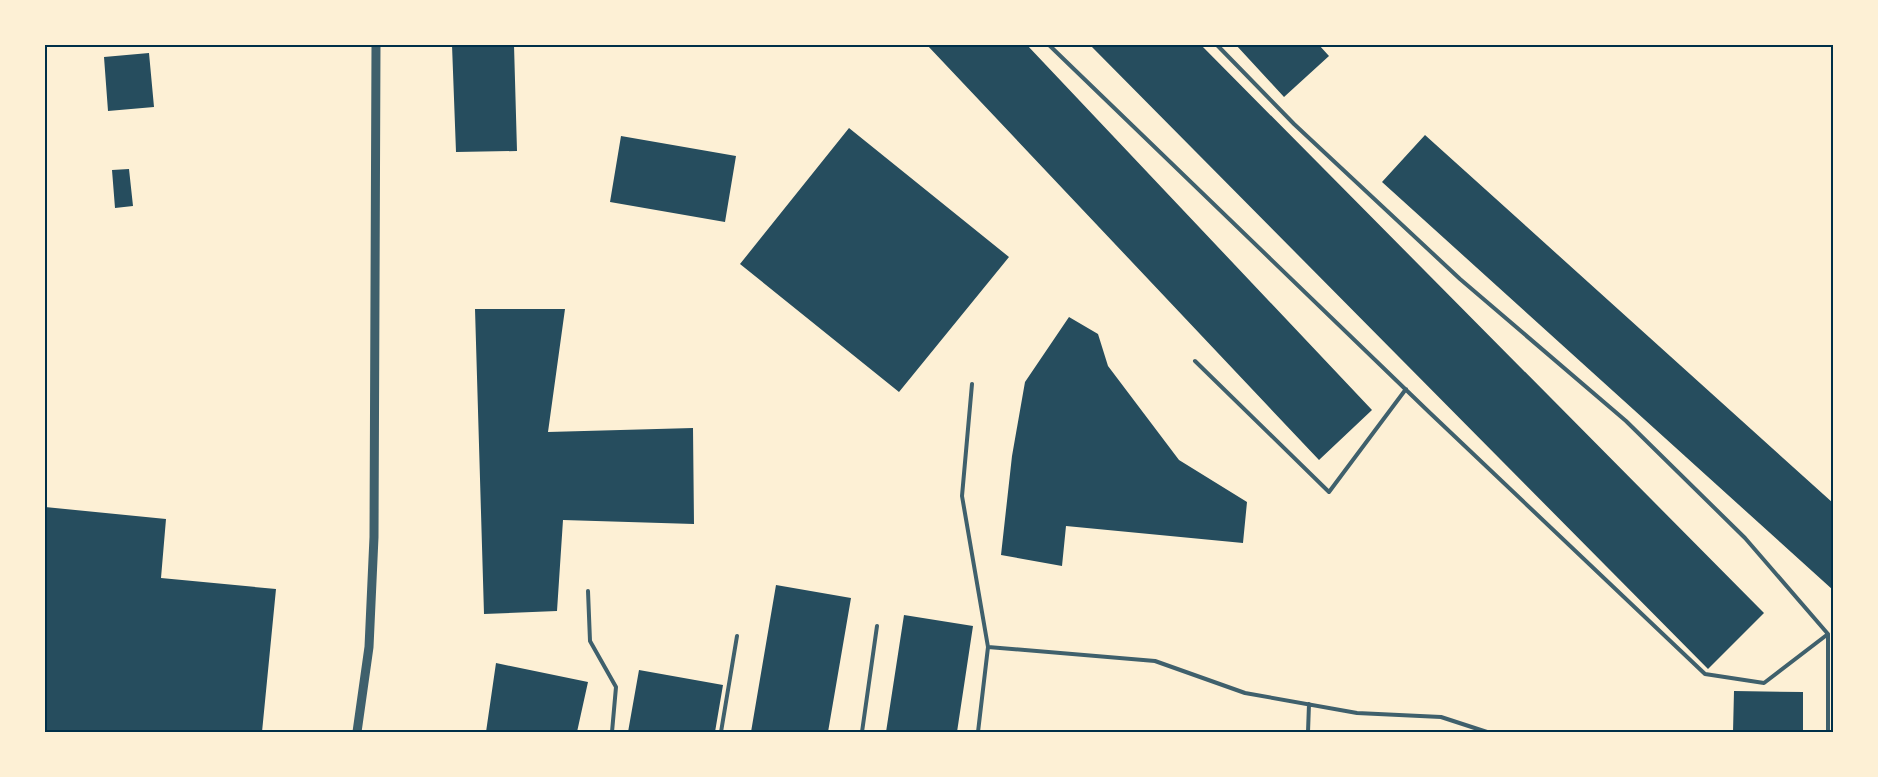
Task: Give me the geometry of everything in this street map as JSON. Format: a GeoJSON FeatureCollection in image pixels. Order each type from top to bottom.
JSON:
{"type":"FeatureCollection","features":[{"type":"Feature","properties":{"kind":"street"},"geometry":{"type":"LineString","coordinates":[[357,732],[368,647],[374,537],[376,45]]}},
{"type":"Feature","properties":{"kind":"lane"},"geometry":{"type":"LineString","coordinates":[[1049,45],[1705,674],[1764,683],[1828,634]]}},
{"type":"Feature","properties":{"kind":"lane"},"geometry":{"type":"LineString","coordinates":[[1217,45],[1294,124],[1460,279],[1626,420],[1745,538],[1828,634],[1828,732]]}},
{"type":"Feature","properties":{"kind":"lane"},"geometry":{"type":"LineString","coordinates":[[1195,361],[1329,492],[1406,389]]}},
{"type":"Feature","properties":{"kind":"lane"},"geometry":{"type":"LineString","coordinates":[[972,384],[962,496],[988,647],[978,732]]}},
{"type":"Feature","properties":{"kind":"lane"},"geometry":{"type":"LineString","coordinates":[[588,591],[590,642],[616,687],[612,732]]}},
{"type":"Feature","properties":{"kind":"lane"},"geometry":{"type":"LineString","coordinates":[[862,732],[876,626]]}},
{"type":"Feature","properties":{"kind":"lane"},"geometry":{"type":"LineString","coordinates":[[722,732],[736,636]]}},
{"type":"Feature","properties":{"kind":"lane"},"geometry":{"type":"LineString","coordinates":[[988,647],[1154,661],[1245,693],[1357,713],[1441,717],[1487,732]]}},
{"type":"Feature","properties":{"kind":"lane"},"geometry":{"type":"LineString","coordinates":[[1308,732],[1309,704]]}},
{"type":"Feature","properties":{"kind":"building"},"geometry":{"type":"Polygon","coordinates":[[[452,45],[514,45],[517,151],[456,152],[452,45]]]}},
{"type":"Feature","properties":{"kind":"building"},"geometry":{"type":"Polygon","coordinates":[[[927,45],[1027,45],[1372,410],[1319,460],[927,45]]]}},
{"type":"Feature","properties":{"kind":"building"},"geometry":{"type":"Polygon","coordinates":[[[1090,45],[1201,45],[1764,613],[1708,669],[1090,45]]]}},
{"type":"Feature","properties":{"kind":"building"},"geometry":{"type":"Polygon","coordinates":[[[1236,45],[1319,45],[1329,56],[1284,97],[1236,45]]]}},
{"type":"Feature","properties":{"kind":"building"},"geometry":{"type":"Polygon","coordinates":[[[149,53],[154,107],[108,111],[104,57],[149,53]]]}},
{"type":"Feature","properties":{"kind":"building"},"geometry":{"type":"Polygon","coordinates":[[[849,128],[1009,257],[899,392],[740,264],[849,128]]]}},
{"type":"Feature","properties":{"kind":"building"},"geometry":{"type":"Polygon","coordinates":[[[1425,135],[1833,503],[1833,590],[1382,182],[1425,135]]]}},
{"type":"Feature","properties":{"kind":"building"},"geometry":{"type":"Polygon","coordinates":[[[621,136],[736,156],[725,222],[610,202],[621,136]]]}},
{"type":"Feature","properties":{"kind":"building"},"geometry":{"type":"Polygon","coordinates":[[[129,169],[133,206],[115,208],[112,170],[129,169]]]}},
{"type":"Feature","properties":{"kind":"building"},"geometry":{"type":"Polygon","coordinates":[[[475,309],[565,309],[548,432],[693,428],[694,524],[563,520],[557,611],[484,614],[475,309]]]}},
{"type":"Feature","properties":{"kind":"building"},"geometry":{"type":"Polygon","coordinates":[[[1069,317],[1098,334],[1108,366],[1179,460],[1247,502],[1243,543],[1066,526],[1062,566],[1001,555],[1012,456],[1025,382],[1069,317]]]}},
{"type":"Feature","properties":{"kind":"building"},"geometry":{"type":"Polygon","coordinates":[[[45,507],[166,519],[161,578],[276,589],[262,732],[45,732],[45,507]]]}},
{"type":"Feature","properties":{"kind":"building"},"geometry":{"type":"Polygon","coordinates":[[[776,585],[851,598],[828,732],[751,732],[776,585]]]}},
{"type":"Feature","properties":{"kind":"building"},"geometry":{"type":"Polygon","coordinates":[[[904,615],[973,626],[957,732],[886,732],[904,615]]]}},
{"type":"Feature","properties":{"kind":"building"},"geometry":{"type":"Polygon","coordinates":[[[496,663],[588,682],[577,732],[486,732],[496,663]]]}},
{"type":"Feature","properties":{"kind":"building"},"geometry":{"type":"Polygon","coordinates":[[[639,670],[723,685],[715,732],[628,732],[639,670]]]}},
{"type":"Feature","properties":{"kind":"building"},"geometry":{"type":"Polygon","coordinates":[[[1734,691],[1803,692],[1803,732],[1733,732],[1734,691]]]}}]}
